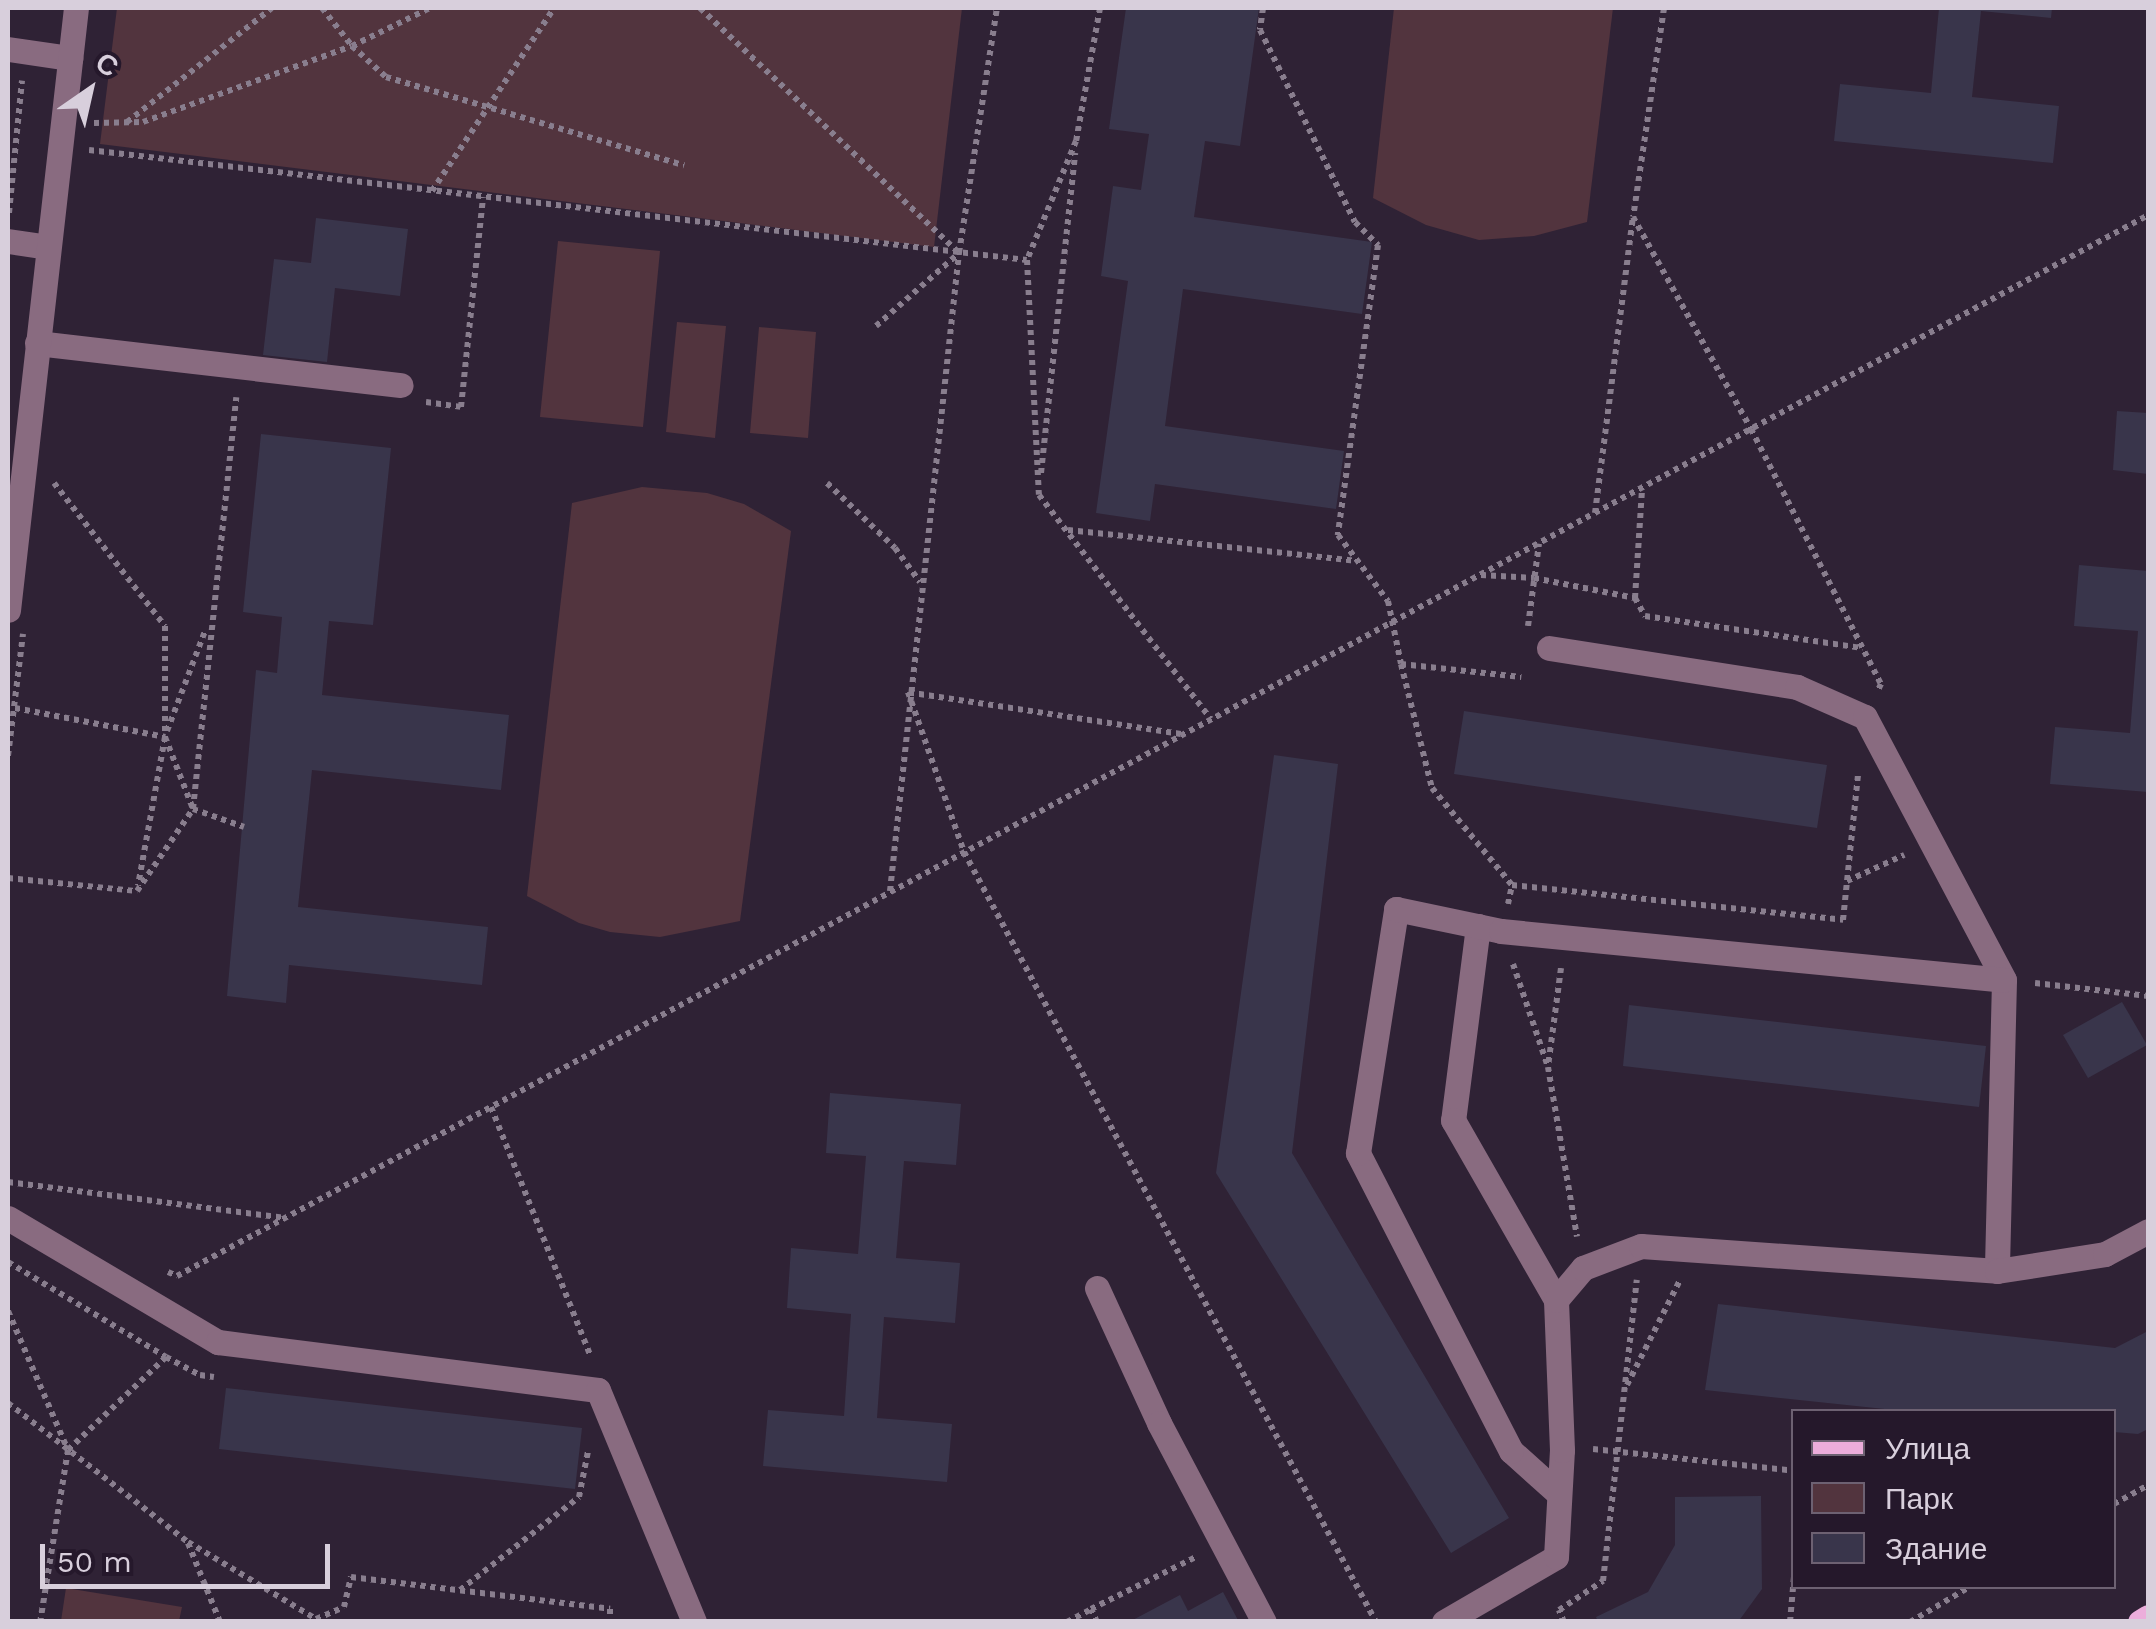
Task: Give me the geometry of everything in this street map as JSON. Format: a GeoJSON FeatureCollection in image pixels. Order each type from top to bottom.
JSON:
{"type":"FeatureCollection","features":[{"type":"Feature","properties":{"kind":"main road"},"geometry":{"type":"LineString","coordinates":[[2140,1622],[2148,1617]]}},
{"type":"Feature","properties":{"kind":"lane"},"geometry":{"type":"LineString","coordinates":[[8,610],[17,443],[37,343],[76,8]]}},
{"type":"Feature","properties":{"kind":"lane"},"geometry":{"type":"LineString","coordinates":[[16,58],[70,58]]}},
{"type":"Feature","properties":{"kind":"lane"},"geometry":{"type":"LineString","coordinates":[[8,241],[48,246]]}},
{"type":"Feature","properties":{"kind":"lane"},"geometry":{"type":"LineString","coordinates":[[37,343],[401,385]]}},
{"type":"Feature","properties":{"kind":"lane"},"geometry":{"type":"LineString","coordinates":[[1549,648],[1797,687],[1865,717],[2004,980],[1997,1270]]}},
{"type":"Feature","properties":{"kind":"lane"},"geometry":{"type":"LineString","coordinates":[[1560,1494],[1511,1450],[1358,1153],[1396,909],[1490,928],[1565,937],[2004,980]]}},
{"type":"Feature","properties":{"kind":"lane"},"geometry":{"type":"LineString","coordinates":[[1444,1622],[1556,1557],[1562,1450],[1556,1300],[1454,1120],[1490,928]]}},
{"type":"Feature","properties":{"kind":"lane"},"geometry":{"type":"LineString","coordinates":[[8,1218],[218,1342],[598,1390],[694,1622]]}},
{"type":"Feature","properties":{"kind":"lane"},"geometry":{"type":"LineString","coordinates":[[1556,1300],[1583,1268],[1641,1246],[1997,1270],[2106,1254],[2148,1231]]}},
{"type":"Feature","properties":{"kind":"lane"},"geometry":{"type":"LineString","coordinates":[[1097,1288],[1221,1544],[1264,1622]]}},
{"type":"Feature","properties":{"kind":"path"},"geometry":{"type":"LineString","coordinates":[[126,123],[272,8]]}},
{"type":"Feature","properties":{"kind":"path"},"geometry":{"type":"LineString","coordinates":[[322,8],[352,46],[386,77],[684,165]]}},
{"type":"Feature","properties":{"kind":"path"},"geometry":{"type":"LineString","coordinates":[[87,124],[143,122],[352,46],[430,8]]}},
{"type":"Feature","properties":{"kind":"path"},"geometry":{"type":"LineString","coordinates":[[432,190],[490,109],[554,8]]}},
{"type":"Feature","properties":{"kind":"path"},"geometry":{"type":"LineString","coordinates":[[700,8],[959,253]]}},
{"type":"Feature","properties":{"kind":"path"},"geometry":{"type":"LineString","coordinates":[[890,892],[908,692],[959,253],[998,8]]}},
{"type":"Feature","properties":{"kind":"path"},"geometry":{"type":"LineString","coordinates":[[1039,494],[1076,142],[1100,8]]}},
{"type":"Feature","properties":{"kind":"path"},"geometry":{"type":"LineString","coordinates":[[1263,8],[1260,30],[1355,222],[1378,245],[1338,535],[1388,600],[1432,788],[1512,885],[1843,920],[1865,717],[1880,684],[1751,429],[1633,217]]}},
{"type":"Feature","properties":{"kind":"path"},"geometry":{"type":"LineString","coordinates":[[1594,513],[1664,8]]}},
{"type":"Feature","properties":{"kind":"path"},"geometry":{"type":"LineString","coordinates":[[8,220],[16,58]]}},
{"type":"Feature","properties":{"kind":"path"},"geometry":{"type":"LineString","coordinates":[[1076,142],[1026,260],[1039,494],[1211,720]]}},
{"type":"Feature","properties":{"kind":"path"},"geometry":{"type":"LineString","coordinates":[[83,149],[1026,260]]}},
{"type":"Feature","properties":{"kind":"path"},"geometry":{"type":"LineString","coordinates":[[177,1276],[2148,215]]}},
{"type":"Feature","properties":{"kind":"path"},"geometry":{"type":"LineString","coordinates":[[876,326],[959,253]]}},
{"type":"Feature","properties":{"kind":"path"},"geometry":{"type":"LineString","coordinates":[[137,891],[193,809],[238,380]]}},
{"type":"Feature","properties":{"kind":"path"},"geometry":{"type":"LineString","coordinates":[[52,481],[165,626],[165,737],[137,891]]}},
{"type":"Feature","properties":{"kind":"path"},"geometry":{"type":"LineString","coordinates":[[828,483],[886,538],[920,583]]}},
{"type":"Feature","properties":{"kind":"path"},"geometry":{"type":"LineString","coordinates":[[1642,488],[1634,598],[1645,616],[1862,648]]}},
{"type":"Feature","properties":{"kind":"path"},"geometry":{"type":"LineString","coordinates":[[1066,530],[1358,561]]}},
{"type":"Feature","properties":{"kind":"path"},"geometry":{"type":"LineString","coordinates":[[1528,629],[1539,543]]}},
{"type":"Feature","properties":{"kind":"path"},"geometry":{"type":"LineString","coordinates":[[1480,575],[1534,578],[1634,598]]}},
{"type":"Feature","properties":{"kind":"path"},"geometry":{"type":"LineString","coordinates":[[210,620],[165,737],[193,809],[244,827]]}},
{"type":"Feature","properties":{"kind":"path"},"geometry":{"type":"LineString","coordinates":[[1521,676],[1523,661]]}},
{"type":"Feature","properties":{"kind":"path"},"geometry":{"type":"LineString","coordinates":[[1401,664],[1540,679]]}},
{"type":"Feature","properties":{"kind":"path"},"geometry":{"type":"LineString","coordinates":[[908,692],[1183,734]]}},
{"type":"Feature","properties":{"kind":"path"},"geometry":{"type":"LineString","coordinates":[[908,692],[964,852],[1376,1622]]}},
{"type":"Feature","properties":{"kind":"path"},"geometry":{"type":"LineString","coordinates":[[15,708],[165,737]]}},
{"type":"Feature","properties":{"kind":"path"},"geometry":{"type":"LineString","coordinates":[[1847,881],[1912,851]]}},
{"type":"Feature","properties":{"kind":"path"},"geometry":{"type":"LineString","coordinates":[[8,878],[137,891]]}},
{"type":"Feature","properties":{"kind":"path"},"geometry":{"type":"LineString","coordinates":[[1512,885],[1490,928],[1548,1067],[1583,1268]]}},
{"type":"Feature","properties":{"kind":"path"},"geometry":{"type":"LineString","coordinates":[[1548,1067],[1565,937]]}},
{"type":"Feature","properties":{"kind":"path"},"geometry":{"type":"LineString","coordinates":[[2004,980],[2148,996]]}},
{"type":"Feature","properties":{"kind":"path"},"geometry":{"type":"LineString","coordinates":[[491,1107],[597,1370]]}},
{"type":"Feature","properties":{"kind":"path"},"geometry":{"type":"LineString","coordinates":[[8,1182],[285,1218]]}},
{"type":"Feature","properties":{"kind":"path"},"geometry":{"type":"LineString","coordinates":[[1564,1622],[1559,1610],[1603,1582],[1641,1246]]}},
{"type":"Feature","properties":{"kind":"path"},"geometry":{"type":"LineString","coordinates":[[1624,1390],[1695,1250]]}},
{"type":"Feature","properties":{"kind":"path"},"geometry":{"type":"LineString","coordinates":[[8,1262],[200,1375],[232,1379]]}},
{"type":"Feature","properties":{"kind":"path"},"geometry":{"type":"LineString","coordinates":[[8,1311],[68,1450],[40,1622]]}},
{"type":"Feature","properties":{"kind":"path"},"geometry":{"type":"LineString","coordinates":[[68,1450],[166,1357]]}},
{"type":"Feature","properties":{"kind":"path"},"geometry":{"type":"LineString","coordinates":[[8,1403],[188,1542],[316,1620],[344,1607],[351,1577],[610,1609],[610,1622]]}},
{"type":"Feature","properties":{"kind":"path"},"geometry":{"type":"LineString","coordinates":[[459,1590],[579,1497],[588,1447]]}},
{"type":"Feature","properties":{"kind":"path"},"geometry":{"type":"LineString","coordinates":[[1562,1450],[1617,1448],[1791,1472]]}},
{"type":"Feature","properties":{"kind":"path"},"geometry":{"type":"LineString","coordinates":[[2116,1503],[2148,1485]]}},
{"type":"Feature","properties":{"kind":"path"},"geometry":{"type":"LineString","coordinates":[[188,1542],[220,1622]]}},
{"type":"Feature","properties":{"kind":"path"},"geometry":{"type":"LineString","coordinates":[[1066,1622],[1221,1544]]}},
{"type":"Feature","properties":{"kind":"path"},"geometry":{"type":"LineString","coordinates":[[1790,1622],[1793,1589]]}},
{"type":"Feature","properties":{"kind":"path"},"geometry":{"type":"LineString","coordinates":[[1910,1622],[1966,1589]]}},
{"type":"Feature","properties":{"kind":"path"},"geometry":{"type":"LineString","coordinates":[[1091,1609],[1097,1622]]}},
{"type":"Feature","properties":{"kind":"green space"},"geometry":{"type":"Polygon","coordinates":[[[117,8],[962,8],[934,247],[100,144],[117,8]]]}},
{"type":"Feature","properties":{"kind":"green space"},"geometry":{"type":"Polygon","coordinates":[[[1394,8],[1613,8],[1587,222],[1534,236],[1479,240],[1426,225],[1373,198],[1394,8]]]}},
{"type":"Feature","properties":{"kind":"green space"},"geometry":{"type":"Polygon","coordinates":[[[558,241],[660,251],[643,427],[540,417],[558,241]]]}},
{"type":"Feature","properties":{"kind":"green space"},"geometry":{"type":"Polygon","coordinates":[[[677,322],[726,326],[715,438],[666,432],[677,322]]]}},
{"type":"Feature","properties":{"kind":"green space"},"geometry":{"type":"Polygon","coordinates":[[[759,327],[816,332],[808,438],[750,433],[759,327]]]}},
{"type":"Feature","properties":{"kind":"green space"},"geometry":{"type":"Polygon","coordinates":[[[642,487],[707,493],[744,504],[791,531],[740,921],[660,937],[610,932],[579,923],[527,896],[572,503],[642,487]]]}},
{"type":"Feature","properties":{"kind":"green space"},"geometry":{"type":"Polygon","coordinates":[[[66,1588],[182,1607],[179,1621],[61,1621],[66,1588]]]}},
{"type":"Feature","properties":{"kind":"building"},"geometry":{"type":"Polygon","coordinates":[[[1126,8],[1259,8],[1240,146],[1205,141],[1194,217],[1372,242],[1362,314],[1183,289],[1165,426],[1344,451],[1336,509],[1155,484],[1150,521],[1096,513],[1128,281],[1101,276],[1113,186],[1141,190],[1149,134],[1109,129],[1126,8]]]}},
{"type":"Feature","properties":{"kind":"building"},"geometry":{"type":"Polygon","coordinates":[[[1939,8],[2052,8],[2051,18],[1981,11],[1972,97],[2059,106],[2053,163],[1834,141],[1840,84],[1931,93],[1939,8]]]}},
{"type":"Feature","properties":{"kind":"building"},"geometry":{"type":"Polygon","coordinates":[[[316,218],[408,229],[400,296],[335,288],[327,362],[263,355],[274,259],[311,263],[316,218]]]}},
{"type":"Feature","properties":{"kind":"building"},"geometry":{"type":"Polygon","coordinates":[[[2117,411],[2148,413],[2148,474],[2113,470],[2117,411]]]}},
{"type":"Feature","properties":{"kind":"building"},"geometry":{"type":"Polygon","coordinates":[[[261,434],[391,448],[373,625],[329,621],[322,695],[509,715],[501,790],[312,770],[298,907],[488,927],[482,985],[289,965],[286,1003],[227,996],[256,670],[277,673],[282,617],[243,612],[261,434]]]}},
{"type":"Feature","properties":{"kind":"building"},"geometry":{"type":"Polygon","coordinates":[[[2079,565],[2148,571],[2148,792],[2050,784],[2055,727],[2130,733],[2138,631],[2074,626],[2079,565]]]}},
{"type":"Feature","properties":{"kind":"building"},"geometry":{"type":"Polygon","coordinates":[[[1464,711],[1827,765],[1817,828],[1454,774],[1464,711]]]}},
{"type":"Feature","properties":{"kind":"building"},"geometry":{"type":"Polygon","coordinates":[[[1274,755],[1338,764],[1292,1153],[1509,1518],[1451,1553],[1216,1173],[1274,755]]]}},
{"type":"Feature","properties":{"kind":"building"},"geometry":{"type":"Polygon","coordinates":[[[2122,1002],[2147,1045],[2088,1078],[2063,1035],[2122,1002]]]}},
{"type":"Feature","properties":{"kind":"building"},"geometry":{"type":"Polygon","coordinates":[[[1629,1005],[1986,1046],[1979,1107],[1623,1066],[1629,1005]]]}},
{"type":"Feature","properties":{"kind":"building"},"geometry":{"type":"Polygon","coordinates":[[[830,1093],[961,1104],[956,1165],[904,1161],[896,1258],[960,1263],[955,1323],[884,1317],[877,1418],[952,1424],[947,1482],[763,1466],[768,1410],[844,1416],[851,1314],[787,1308],[791,1248],[858,1254],[866,1156],[826,1153],[830,1093]]]}},
{"type":"Feature","properties":{"kind":"building"},"geometry":{"type":"Polygon","coordinates":[[[1718,1304],[2115,1348],[2148,1331],[2148,1429],[2138,1434],[2116,1432],[2116,1409],[1885,1409],[1705,1390],[1718,1304]]]}},
{"type":"Feature","properties":{"kind":"building"},"geometry":{"type":"Polygon","coordinates":[[[226,1388],[582,1428],[575,1489],[219,1449],[226,1388]]]}},
{"type":"Feature","properties":{"kind":"building"},"geometry":{"type":"Polygon","coordinates":[[[1761,1496],[1762,1589],[1738,1622],[1598,1622],[1596,1617],[1648,1592],[1675,1545],[1675,1497],[1761,1496]]]}},
{"type":"Feature","properties":{"kind":"building"},"geometry":{"type":"Polygon","coordinates":[[[1223,1592],[1239,1622],[1129,1622],[1180,1595],[1188,1611],[1223,1592]]]}}]}
